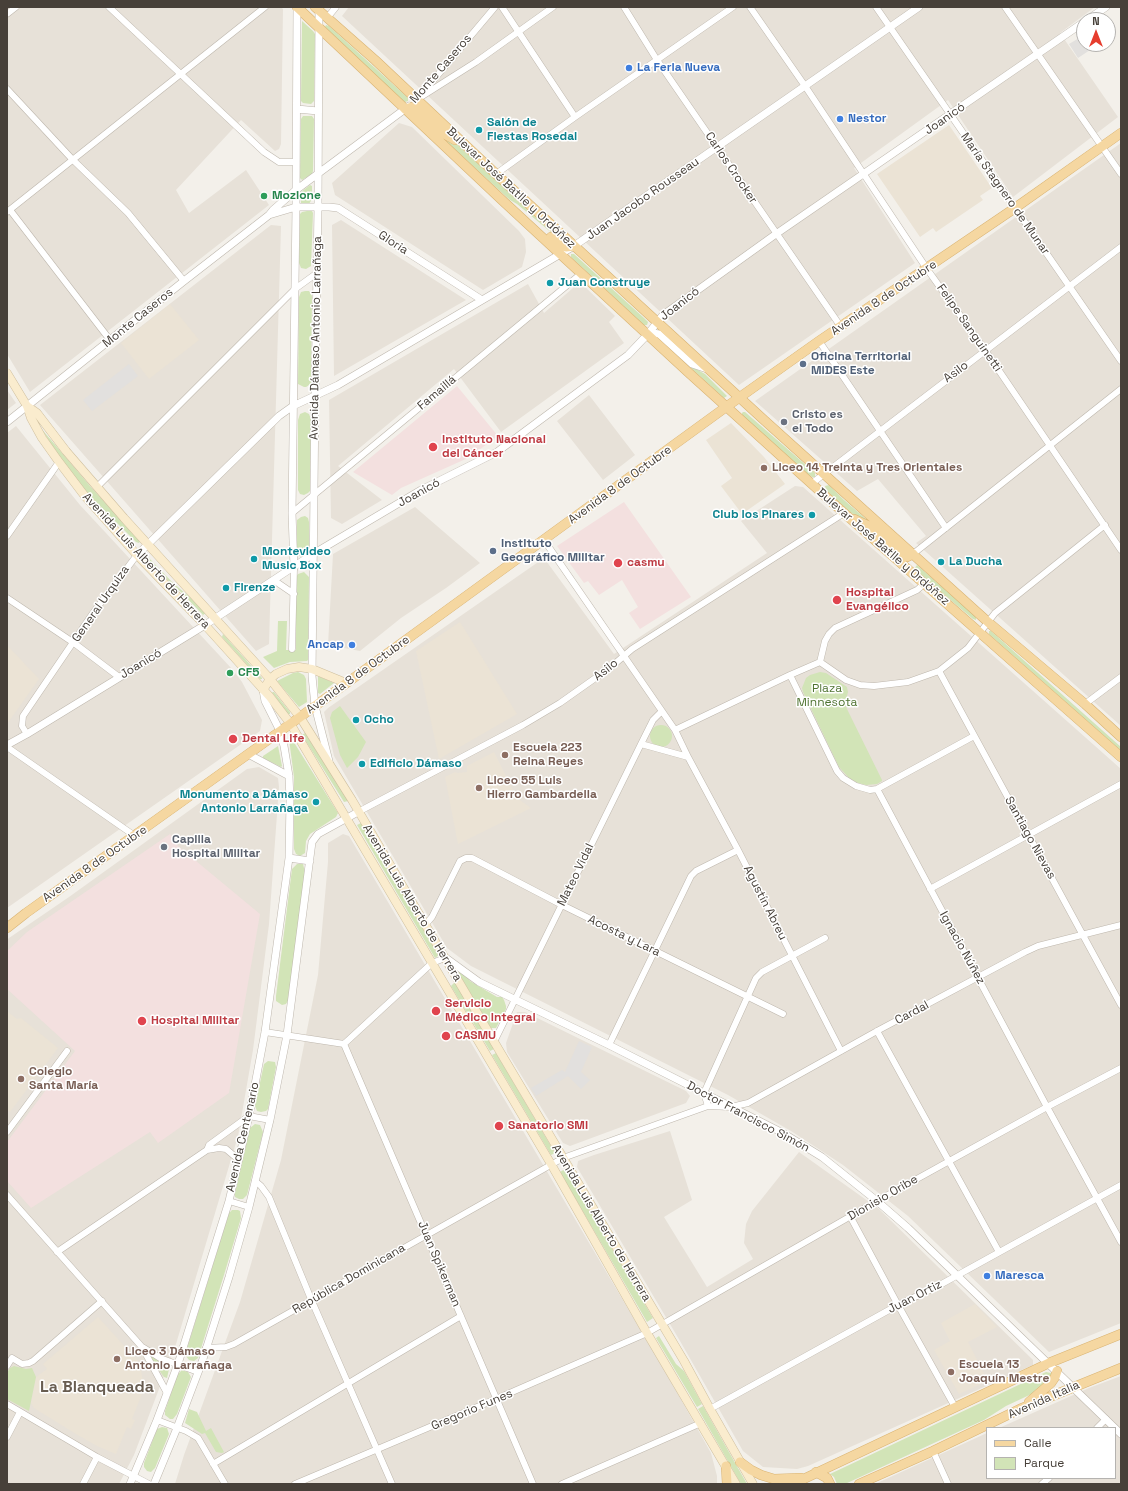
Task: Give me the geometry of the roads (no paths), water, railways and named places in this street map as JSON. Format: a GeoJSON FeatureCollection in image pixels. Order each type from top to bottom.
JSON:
{"type":"FeatureCollection","features":[{"type":"Feature","properties":{"kind":"main road","name":"Bulevar José Batlle y Ordóñez"},"geometry":{"type":"LineString","coordinates":[[297,7],[504,202],[726,407],[1121,758]]}},
{"type":"Feature","properties":{"kind":"main road","name":"Bulevar José Batlle y Ordóñez"},"geometry":{"type":"LineString","coordinates":[[318,8],[327,18],[375,60],[416,100],[707,369],[988,622],[1085,704],[1121,737]]}},
{"type":"Feature","properties":{"kind":"main road"},"geometry":{"type":"LineString","coordinates":[[405,109],[410,107],[414,108],[441,132],[462,142]]}},
{"type":"Feature","properties":{"kind":"main road","name":"Avenida 8 de Octubre"},"geometry":{"type":"LineString","coordinates":[[7,928],[26,912],[135,836],[300,717],[726,407],[1015,208],[1121,133]]}},
{"type":"Feature","properties":{"kind":"main road"},"geometry":{"type":"LineString","coordinates":[[504,202],[517,206],[562,245],[566,247],[574,246]]}},
{"type":"Feature","properties":{"kind":"main road","name":"Avenida Luis Alberto de Herrera"},"geometry":{"type":"LineString","coordinates":[[7,373],[27,406],[30,418],[59,462],[84,495],[137,555],[205,625],[263,690],[290,723],[348,818],[551,1164],[647,1333],[736,1484]]}},
{"type":"Feature","properties":{"kind":"main road","name":"Avenida Luis Alberto de Herrera"},"geometry":{"type":"LineString","coordinates":[[27,406],[37,413],[66,452],[270,679],[300,717],[329,763],[684,1361],[753,1484]]}},
{"type":"Feature","properties":{"kind":"main road"},"geometry":{"type":"LineString","coordinates":[[846,515],[865,523],[903,556],[907,557],[913,554]]}},
{"type":"Feature","properties":{"kind":"main road"},"geometry":{"type":"LineString","coordinates":[[263,690],[270,679],[282,672],[299,667],[312,669],[346,683]]}},
{"type":"Feature","properties":{"kind":"main road"},"geometry":{"type":"LineString","coordinates":[[793,1484],[805,1481],[816,1472],[1049,1363],[1121,1334]]}},
{"type":"Feature","properties":{"kind":"main road","name":"Avenida Italia"},"geometry":{"type":"LineString","coordinates":[[859,1484],[933,1451],[1020,1409],[1121,1368]]}},
{"type":"Feature","properties":{"kind":"main road"},"geometry":{"type":"LineString","coordinates":[[1020,1409],[1051,1383],[1057,1371]]}},
{"type":"Feature","properties":{"kind":"main road"},"geometry":{"type":"LineString","coordinates":[[740,1462],[756,1473],[774,1479],[805,1481]]}},
{"type":"Feature","properties":{"kind":"main road"},"geometry":{"type":"LineString","coordinates":[[726,1466],[727,1484]]}},
{"type":"Feature","properties":{"kind":"main road"},"geometry":{"type":"LineString","coordinates":[[816,1472],[827,1478],[830,1484]]}},
{"type":"Feature","properties":{"kind":"street"},"geometry":{"type":"LineString","coordinates":[[7,14],[16,7]]}},
{"type":"Feature","properties":{"kind":"street"},"geometry":{"type":"LineString","coordinates":[[109,7],[270,157],[279,162],[296,162]]}},
{"type":"Feature","properties":{"kind":"street"},"geometry":{"type":"LineString","coordinates":[[110,340],[8,211],[265,7]]}},
{"type":"Feature","properties":{"kind":"street","name":"Avenida Dámaso Antonio Larrañaga"},"geometry":{"type":"LineString","coordinates":[[292,649],[294,594],[292,513],[297,7]]}},
{"type":"Feature","properties":{"kind":"street"},"geometry":{"type":"LineString","coordinates":[[327,18],[336,7]]}},
{"type":"Feature","properties":{"kind":"street","name":"Monte Caseros"},"geometry":{"type":"LineString","coordinates":[[7,422],[269,215],[296,190],[416,100],[495,7]]}},
{"type":"Feature","properties":{"kind":"street"},"geometry":{"type":"LineString","coordinates":[[502,7],[575,117]]}},
{"type":"Feature","properties":{"kind":"street"},"geometry":{"type":"LineString","coordinates":[[416,100],[457,75],[553,7]]}},
{"type":"Feature","properties":{"kind":"street","name":"Carlos Crocker"},"geometry":{"type":"LineString","coordinates":[[624,7],[657,60],[841,327]]}},
{"type":"Feature","properties":{"kind":"street"},"geometry":{"type":"LineString","coordinates":[[496,174],[733,7]]}},
{"type":"Feature","properties":{"kind":"street","name":"Felipe Sanguinetti"},"geometry":{"type":"LineString","coordinates":[[750,7],[865,174],[927,269],[985,350],[1121,550]]}},
{"type":"Feature","properties":{"kind":"street","name":"María Stagnero de Munar"},"geometry":{"type":"LineString","coordinates":[[876,7],[1069,288],[1121,361]]}},
{"type":"Feature","properties":{"kind":"street","name":"Juan Jacobo Rousseau"},"geometry":{"type":"LineString","coordinates":[[293,406],[338,385],[562,254],[919,7]]}},
{"type":"Feature","properties":{"kind":"street"},"geometry":{"type":"LineString","coordinates":[[1005,7],[1121,174]]}},
{"type":"Feature","properties":{"kind":"street","name":"Avenida Dámaso Antonio Larrañaga"},"geometry":{"type":"LineString","coordinates":[[318,8],[318,207],[312,669],[318,724],[327,751],[329,763]]}},
{"type":"Feature","properties":{"kind":"street","name":"Joanicó"},"geometry":{"type":"LineString","coordinates":[[7,746],[205,625],[275,581],[313,554],[421,490],[498,452],[628,355],[648,334],[663,315],[776,234],[1076,28]]}},
{"type":"Feature","properties":{"kind":"street"},"geometry":{"type":"LineString","coordinates":[[7,89],[72,160],[128,213],[184,281]]}},
{"type":"Feature","properties":{"kind":"street"},"geometry":{"type":"LineString","coordinates":[[297,109],[318,110]]}},
{"type":"Feature","properties":{"kind":"street","name":"Monte Caseros"},"geometry":{"type":"LineString","coordinates":[[269,215],[296,207]]}},
{"type":"Feature","properties":{"kind":"street","name":"Gloria"},"geometry":{"type":"LineString","coordinates":[[296,207],[338,208],[482,300]]}},
{"type":"Feature","properties":{"kind":"street","name":"Asilo"},"geometry":{"type":"LineString","coordinates":[[811,484],[879,430],[1069,288],[1121,247]]}},
{"type":"Feature","properties":{"kind":"street"},"geometry":{"type":"LineString","coordinates":[[97,487],[295,289],[317,273]]}},
{"type":"Feature","properties":{"kind":"street","name":"Famaillá"},"geometry":{"type":"LineString","coordinates":[[292,513],[582,273]]}},
{"type":"Feature","properties":{"kind":"street","name":"Bulevar José Batlle y Ordóñez"},"geometry":{"type":"LineString","coordinates":[[648,334],[659,334],[692,364],[707,369]]}},
{"type":"Feature","properties":{"kind":"street"},"geometry":{"type":"LineString","coordinates":[[820,341],[946,528]]}},
{"type":"Feature","properties":{"kind":"street"},"geometry":{"type":"LineString","coordinates":[[913,554],[1121,389]]}},
{"type":"Feature","properties":{"kind":"street","name":"General Urquiza"},"geometry":{"type":"LineString","coordinates":[[27,734],[22,726],[23,716],[93,613],[137,555],[273,421],[293,406]]}},
{"type":"Feature","properties":{"kind":"street"},"geometry":{"type":"LineString","coordinates":[[7,536],[59,462]]}},
{"type":"Feature","properties":{"kind":"street","name":"Asilo"},"geometry":{"type":"LineString","coordinates":[[358,812],[541,714],[596,679],[632,649],[846,515]]}},
{"type":"Feature","properties":{"kind":"street"},"geometry":{"type":"LineString","coordinates":[[820,662],[846,680],[860,685],[874,686],[908,682],[939,671],[968,648],[995,613],[1105,525]]}},
{"type":"Feature","properties":{"kind":"street","name":"Agustín Abreu"},"geometry":{"type":"LineString","coordinates":[[544,540],[675,730],[841,1051]]}},
{"type":"Feature","properties":{"kind":"street"},"geometry":{"type":"LineString","coordinates":[[275,581],[294,594]]}},
{"type":"Feature","properties":{"kind":"street"},"geometry":{"type":"LineString","coordinates":[[820,662],[825,641],[836,628],[916,590],[924,584]]}},
{"type":"Feature","properties":{"kind":"street"},"geometry":{"type":"LineString","coordinates":[[7,598],[74,643],[120,677]]}},
{"type":"Feature","properties":{"kind":"street"},"geometry":{"type":"LineString","coordinates":[[675,730],[820,662]]}},
{"type":"Feature","properties":{"kind":"street","name":"Santiago Nievas"},"geometry":{"type":"LineString","coordinates":[[939,671],[1028,836],[1084,934],[1121,1005]]}},
{"type":"Feature","properties":{"kind":"street"},"geometry":{"type":"LineString","coordinates":[[790,675],[837,771],[843,778],[856,786],[870,790],[877,790],[974,736]]}},
{"type":"Feature","properties":{"kind":"street"},"geometry":{"type":"LineString","coordinates":[[1085,704],[1121,677]]}},
{"type":"Feature","properties":{"kind":"street","name":"Avenida Luis Alberto de Herrera"},"geometry":{"type":"LineString","coordinates":[[263,690],[265,701],[280,731]]}},
{"type":"Feature","properties":{"kind":"street","name":"Mateo Vidal"},"geometry":{"type":"LineString","coordinates":[[494,1042],[641,744],[654,720],[662,711]]}},
{"type":"Feature","properties":{"kind":"street","name":"Avenida Centenario"},"geometry":{"type":"LineString","coordinates":[[130,1484],[157,1420],[178,1364],[229,1201],[249,1116],[265,1032],[289,858],[289,776],[280,731]]}},
{"type":"Feature","properties":{"kind":"street"},"geometry":{"type":"LineString","coordinates":[[641,744],[688,757]]}},
{"type":"Feature","properties":{"kind":"street"},"geometry":{"type":"LineString","coordinates":[[7,746],[135,836]]}},
{"type":"Feature","properties":{"kind":"street"},"geometry":{"type":"LineString","coordinates":[[248,754],[289,776]]}},
{"type":"Feature","properties":{"kind":"street"},"geometry":{"type":"LineString","coordinates":[[930,889],[1121,784]]}},
{"type":"Feature","properties":{"kind":"street","name":"Ignacio Núñez"},"geometry":{"type":"LineString","coordinates":[[877,790],[1121,1242]]}},
{"type":"Feature","properties":{"kind":"street","name":"Avenida Centenario"},"geometry":{"type":"LineString","coordinates":[[154,1484],[198,1372],[249,1207],[270,1120],[287,1035],[312,842],[318,834],[358,812]]}},
{"type":"Feature","properties":{"kind":"street"},"geometry":{"type":"LineString","coordinates":[[609,1045],[691,876],[696,871],[738,850]]}},
{"type":"Feature","properties":{"kind":"street"},"geometry":{"type":"LineString","coordinates":[[289,858],[310,861]]}},
{"type":"Feature","properties":{"kind":"street","name":"Acosta y Lara"},"geometry":{"type":"LineString","coordinates":[[425,926],[432,917],[460,861],[466,858],[472,858],[562,905],[783,1014]]}},
{"type":"Feature","properties":{"kind":"street","name":"Cardal"},"geometry":{"type":"LineString","coordinates":[[551,1164],[563,1158],[708,1106],[731,1107],[748,1103],[841,1051],[1038,946],[1121,925]]}},
{"type":"Feature","properties":{"kind":"street"},"geometry":{"type":"LineString","coordinates":[[708,1106],[704,1093],[756,978],[760,974],[825,938]]}},
{"type":"Feature","properties":{"kind":"street"},"geometry":{"type":"LineString","coordinates":[[265,1032],[344,1044],[432,963],[445,958]]}},
{"type":"Feature","properties":{"kind":"street","name":"Doctor Francisco Simón"},"geometry":{"type":"LineString","coordinates":[[445,958],[479,982],[704,1093],[801,1143],[822,1157],[908,1228],[1049,1363]]}},
{"type":"Feature","properties":{"kind":"street"},"geometry":{"type":"LineString","coordinates":[[878,1031],[999,1252]]}},
{"type":"Feature","properties":{"kind":"street","name":"Juan Spikerman"},"geometry":{"type":"LineString","coordinates":[[344,1044],[533,1484]]}},
{"type":"Feature","properties":{"kind":"street"},"geometry":{"type":"LineString","coordinates":[[7,1132],[67,1051]]}},
{"type":"Feature","properties":{"kind":"street","name":"Dionisio Oribe"},"geometry":{"type":"LineString","coordinates":[[647,1333],[949,1160],[1121,1068]]}},
{"type":"Feature","properties":{"kind":"street"},"geometry":{"type":"LineString","coordinates":[[207,1150],[209,1145],[249,1116],[270,1120]]}},
{"type":"Feature","properties":{"kind":"street"},"geometry":{"type":"LineString","coordinates":[[57,1252],[207,1150],[218,1148],[226,1149],[239,1160]]}},
{"type":"Feature","properties":{"kind":"street","name":"República Dominicana"},"geometry":{"type":"LineString","coordinates":[[206,1348],[226,1347],[234,1344],[551,1164]]}},
{"type":"Feature","properties":{"kind":"street"},"geometry":{"type":"LineString","coordinates":[[255,1180],[269,1197],[392,1484]]}},
{"type":"Feature","properties":{"kind":"street","name":"Juan Ortiz"},"geometry":{"type":"LineString","coordinates":[[710,1409],[898,1305],[1121,1185]]}},
{"type":"Feature","properties":{"kind":"street"},"geometry":{"type":"LineString","coordinates":[[7,1195],[142,1347],[167,1393]]}},
{"type":"Feature","properties":{"kind":"street"},"geometry":{"type":"LineString","coordinates":[[229,1201],[249,1207]]}},
{"type":"Feature","properties":{"kind":"street"},"geometry":{"type":"LineString","coordinates":[[850,1216],[955,1407]]}},
{"type":"Feature","properties":{"kind":"street"},"geometry":{"type":"LineString","coordinates":[[7,1366],[10,1356],[22,1364],[33,1361],[102,1301]]}},
{"type":"Feature","properties":{"kind":"street"},"geometry":{"type":"LineString","coordinates":[[213,1464],[461,1316]]}},
{"type":"Feature","properties":{"kind":"street","name":"Gregorio Funes"},"geometry":{"type":"LineString","coordinates":[[295,1484],[647,1333]]}},
{"type":"Feature","properties":{"kind":"street"},"geometry":{"type":"LineString","coordinates":[[142,1347],[160,1358],[198,1372]]}},
{"type":"Feature","properties":{"kind":"street","name":"Avenida Italia"},"geometry":{"type":"LineString","coordinates":[[1049,1363],[1057,1371]]}},
{"type":"Feature","properties":{"kind":"street"},"geometry":{"type":"LineString","coordinates":[[1057,1371],[1114,1427]]}},
{"type":"Feature","properties":{"kind":"street"},"geometry":{"type":"LineString","coordinates":[[7,1404],[97,1457],[149,1484]]}},
{"type":"Feature","properties":{"kind":"street"},"geometry":{"type":"LineString","coordinates":[[7,1437],[20,1412]]}},
{"type":"Feature","properties":{"kind":"street"},"geometry":{"type":"LineString","coordinates":[[1098,1427],[1106,1419]]}},
{"type":"Feature","properties":{"kind":"street"},"geometry":{"type":"LineString","coordinates":[[157,1420],[198,1438],[225,1484]]}},
{"type":"Feature","properties":{"kind":"street"},"geometry":{"type":"LineString","coordinates":[[562,1484],[701,1424]]}},
{"type":"Feature","properties":{"kind":"street"},"geometry":{"type":"LineString","coordinates":[[933,1451],[948,1484]]}},
{"type":"Feature","properties":{"kind":"street"},"geometry":{"type":"LineString","coordinates":[[83,1484],[97,1457]]}},
{"type":"Feature","properties":{"kind":"place","name":"La Feria Nueva"},"geometry":{"type":"Point","coordinates":[629,68]}},
{"type":"Feature","properties":{"kind":"place","name":"Nestor"},"geometry":{"type":"Point","coordinates":[840,119]}},
{"type":"Feature","properties":{"kind":"place","name":"Salón de Fiestas Rosedal"},"geometry":{"type":"Point","coordinates":[479,130]}},
{"type":"Feature","properties":{"kind":"place","name":"Mozione"},"geometry":{"type":"Point","coordinates":[264,196]}},
{"type":"Feature","properties":{"kind":"place","name":"Juan Construye"},"geometry":{"type":"Point","coordinates":[550,283]}},
{"type":"Feature","properties":{"kind":"place","name":"Oficina Territorial MIDES Este"},"geometry":{"type":"Point","coordinates":[803,364]}},
{"type":"Feature","properties":{"kind":"place","name":"Cristo es el Todo"},"geometry":{"type":"Point","coordinates":[784,422]}},
{"type":"Feature","properties":{"kind":"place","name":"Instituto Nacional del Cáncer"},"geometry":{"type":"Point","coordinates":[433,447]}},
{"type":"Feature","properties":{"kind":"place","name":"Liceo 14 Treinta y Tres Orientales"},"geometry":{"type":"Point","coordinates":[764,468]}},
{"type":"Feature","properties":{"kind":"place","name":"Club los Pinares"},"geometry":{"type":"Point","coordinates":[812,515]}},
{"type":"Feature","properties":{"kind":"place","name":"Instituto Geográfico Militar"},"geometry":{"type":"Point","coordinates":[493,551]}},
{"type":"Feature","properties":{"kind":"place","name":"Montevideo Music Box"},"geometry":{"type":"Point","coordinates":[254,559]}},
{"type":"Feature","properties":{"kind":"place","name":"La Ducha"},"geometry":{"type":"Point","coordinates":[941,562]}},
{"type":"Feature","properties":{"kind":"place","name":"casmu"},"geometry":{"type":"Point","coordinates":[618,563]}},
{"type":"Feature","properties":{"kind":"place","name":"Firenze"},"geometry":{"type":"Point","coordinates":[226,588]}},
{"type":"Feature","properties":{"kind":"place","name":"Hospital Evangélico"},"geometry":{"type":"Point","coordinates":[837,600]}},
{"type":"Feature","properties":{"kind":"place","name":"Ancap"},"geometry":{"type":"Point","coordinates":[352,645]}},
{"type":"Feature","properties":{"kind":"place","name":"CF5"},"geometry":{"type":"Point","coordinates":[230,673]}},
{"type":"Feature","properties":{"kind":"place","name":"Ocho"},"geometry":{"type":"Point","coordinates":[356,720]}},
{"type":"Feature","properties":{"kind":"place","name":"Dental Life"},"geometry":{"type":"Point","coordinates":[233,739]}},
{"type":"Feature","properties":{"kind":"place","name":"Escuela 223 Reina Reyes"},"geometry":{"type":"Point","coordinates":[505,755]}},
{"type":"Feature","properties":{"kind":"place","name":"Edificio Dámaso"},"geometry":{"type":"Point","coordinates":[362,764]}},
{"type":"Feature","properties":{"kind":"place","name":"Liceo 55 Luis Hierro Gambardella"},"geometry":{"type":"Point","coordinates":[479,788]}},
{"type":"Feature","properties":{"kind":"place","name":"Monumento a Dámaso Antonio Larrañaga"},"geometry":{"type":"Point","coordinates":[316,802]}},
{"type":"Feature","properties":{"kind":"place","name":"Capilla Hospital Militar"},"geometry":{"type":"Point","coordinates":[164,847]}},
{"type":"Feature","properties":{"kind":"place","name":"Servicio Médico Integral"},"geometry":{"type":"Point","coordinates":[436,1011]}},
{"type":"Feature","properties":{"kind":"place","name":"Hospital Militar"},"geometry":{"type":"Point","coordinates":[142,1021]}},
{"type":"Feature","properties":{"kind":"place","name":"CASMU"},"geometry":{"type":"Point","coordinates":[446,1036]}},
{"type":"Feature","properties":{"kind":"place","name":"Colegio Santa María"},"geometry":{"type":"Point","coordinates":[21,1079]}},
{"type":"Feature","properties":{"kind":"place","name":"Sanatorio SMI"},"geometry":{"type":"Point","coordinates":[499,1126]}},
{"type":"Feature","properties":{"kind":"place","name":"Maresca"},"geometry":{"type":"Point","coordinates":[987,1276]}},
{"type":"Feature","properties":{"kind":"place","name":"Liceo 3 Dámaso Antonio Larrañaga"},"geometry":{"type":"Point","coordinates":[117,1359]}},
{"type":"Feature","properties":{"kind":"place","name":"Escuela 13 Joaquín Mestre"},"geometry":{"type":"Point","coordinates":[951,1372]}},
{"type":"Feature","properties":{"kind":"district","name":"La Blanqueada"},"geometry":{"type":"Point","coordinates":[97,1388]}},
{"type":"Feature","properties":{"kind":"park label","name":"Plaza Minnesota"},"geometry":{"type":"Point","coordinates":[827,696]}}]}
